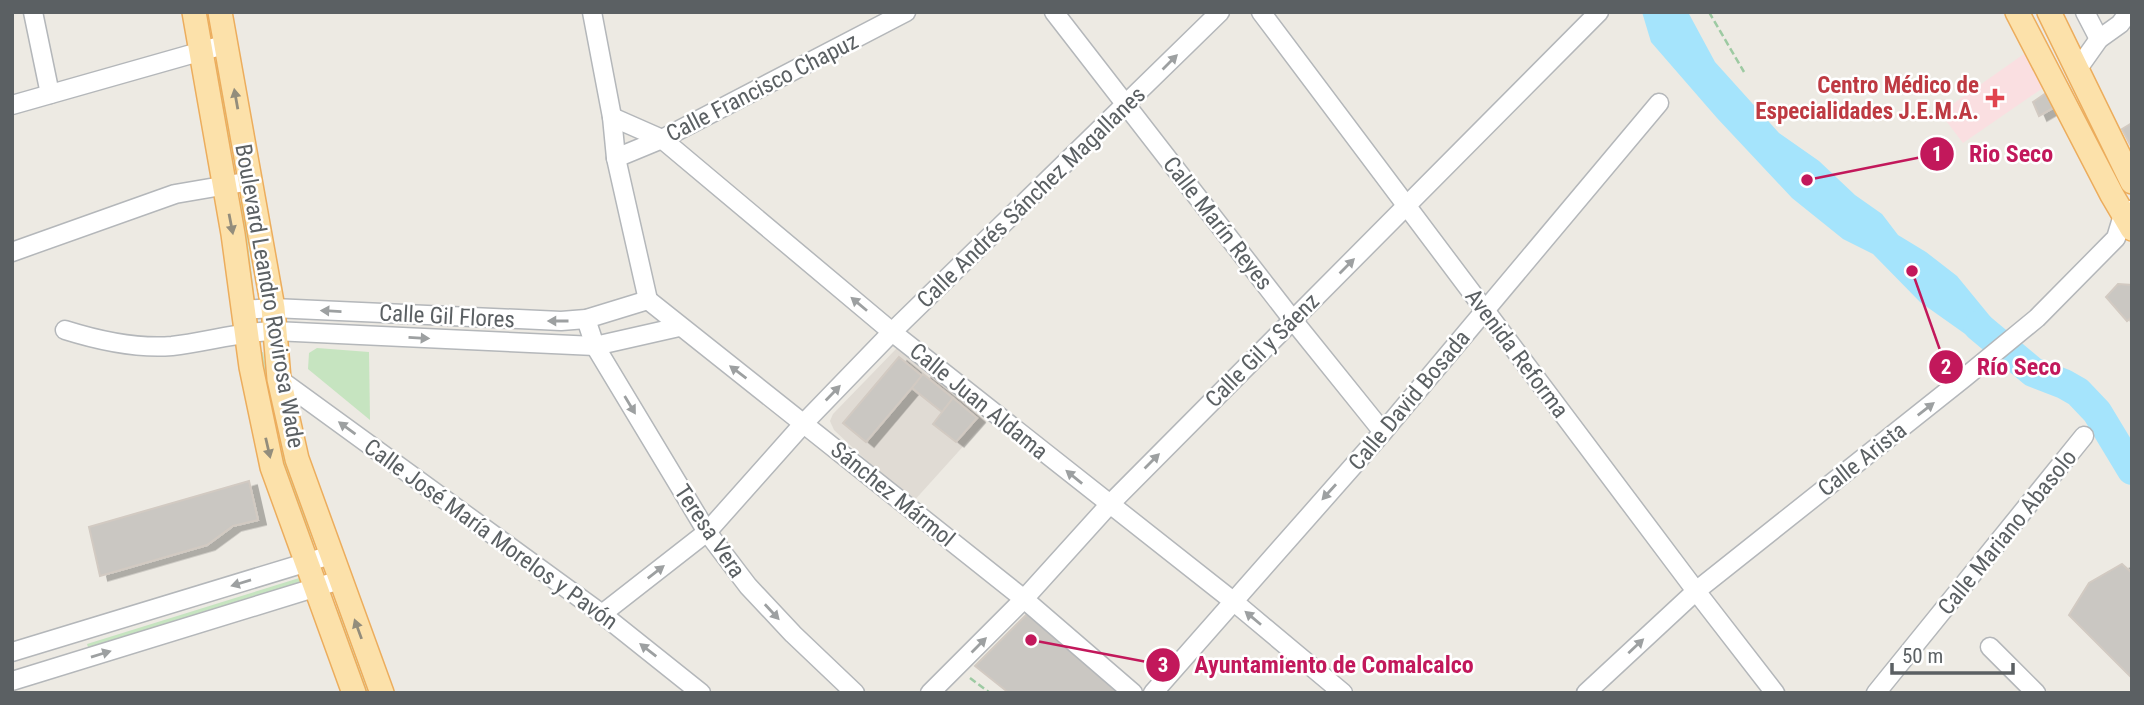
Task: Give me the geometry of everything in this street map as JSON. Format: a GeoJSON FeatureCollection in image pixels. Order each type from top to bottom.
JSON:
{"type":"FeatureCollection","features":[{"type":"Feature","properties":{"kind":"main road","name":"Boulevard Leandro Rovirosa Wade"},"geometry":{"type":"LineString","coordinates":[[194,12],[233,234],[251,368],[272,467],[354,693]]}},
{"type":"Feature","properties":{"kind":"main road","name":"Boulevard Leandro Rovirosa Wade"},"geometry":{"type":"LineString","coordinates":[[220,12],[273,308],[279,379],[297,459],[382,693]]}},
{"type":"Feature","properties":{"kind":"main road"},"geometry":{"type":"LineString","coordinates":[[2017,12],[2124,212]]}},
{"type":"Feature","properties":{"kind":"main road"},"geometry":{"type":"LineString","coordinates":[[2049,12],[2131,181]]}},
{"type":"Feature","properties":{"kind":"street"},"geometry":{"type":"LineString","coordinates":[[33,12],[50,94]]}},
{"type":"Feature","properties":{"kind":"street"},"geometry":{"type":"LineString","coordinates":[[592,12],[612,117],[616,158],[648,300]]}},
{"type":"Feature","properties":{"kind":"street","name":"Calle Francisco Chapuz"},"geometry":{"type":"LineString","coordinates":[[616,158],[662,139],[906,12]]}},
{"type":"Feature","properties":{"kind":"street","name":"Calle Marín Reyes"},"geometry":{"type":"LineString","coordinates":[[1054,12],[1383,432]]}},
{"type":"Feature","properties":{"kind":"street","name":"Calle Andrés Sánchez Magallanes"},"geometry":{"type":"LineString","coordinates":[[602,614],[707,532],[804,423],[892,332],[1220,12]]}},
{"type":"Feature","properties":{"kind":"street","name":"Avenida Reforma"},"geometry":{"type":"LineString","coordinates":[[1261,12],[1775,693]]}},
{"type":"Feature","properties":{"kind":"street","name":"Calle Gil y Sáenz"},"geometry":{"type":"LineString","coordinates":[[930,693],[1024,600],[1109,505],[1599,12]]}},
{"type":"Feature","properties":{"kind":"street"},"geometry":{"type":"LineString","coordinates":[[2085,12],[2099,39]]}},
{"type":"Feature","properties":{"kind":"street"},"geometry":{"type":"LineString","coordinates":[[2077,70],[2099,39],[2127,21]]}},
{"type":"Feature","properties":{"kind":"street"},"geometry":{"type":"LineString","coordinates":[[12,105],[227,44]]}},
{"type":"Feature","properties":{"kind":"street","name":"Calle David Bosada"},"geometry":{"type":"LineString","coordinates":[[1153,693],[1383,432],[1659,103]]}},
{"type":"Feature","properties":{"kind":"street","name":"Calle Juan Aldama"},"geometry":{"type":"LineString","coordinates":[[612,117],[662,139],[892,332],[1233,601],[1343,693]]}},
{"type":"Feature","properties":{"kind":"street"},"geometry":{"type":"LineString","coordinates":[[12,252],[175,194],[251,181]]}},
{"type":"Feature","properties":{"kind":"street"},"geometry":{"type":"LineString","coordinates":[[2124,212],[2131,181]]}},
{"type":"Feature","properties":{"kind":"street","name":"Calle Arista"},"geometry":{"type":"LineString","coordinates":[[1586,693],[1696,591],[2037,317],[2116,238],[2124,212]]}},
{"type":"Feature","properties":{"kind":"street","name":"Calle Gil Flores"},"geometry":{"type":"LineString","coordinates":[[245,321],[273,308],[561,321],[586,319],[648,300]]}},
{"type":"Feature","properties":{"kind":"street","name":"Sánchez Mármol"},"geometry":{"type":"LineString","coordinates":[[648,300],[1024,600],[1133,693]]}},
{"type":"Feature","properties":{"kind":"street","name":"Teresa Vera"},"geometry":{"type":"LineString","coordinates":[[586,319],[595,346],[707,532],[748,586],[793,634],[855,693]]}},
{"type":"Feature","properties":{"kind":"street"},"geometry":{"type":"LineString","coordinates":[[65,330],[90,338],[138,346],[172,345],[245,321],[274,331],[595,346],[679,327]]}},
{"type":"Feature","properties":{"kind":"street","name":"Calle José María Morelos y Pavón"},"geometry":{"type":"LineString","coordinates":[[279,379],[602,614],[701,693]]}},
{"type":"Feature","properties":{"kind":"street","name":"Calle Mariano Abasolo"},"geometry":{"type":"LineString","coordinates":[[1877,692],[2084,436]]}},
{"type":"Feature","properties":{"kind":"street"},"geometry":{"type":"LineString","coordinates":[[12,652],[331,555]]}},
{"type":"Feature","properties":{"kind":"street"},"geometry":{"type":"LineString","coordinates":[[12,681],[340,580]]}},
{"type":"Feature","properties":{"kind":"street"},"geometry":{"type":"LineString","coordinates":[[62,637],[70,664]]}},
{"type":"Feature","properties":{"kind":"street"},"geometry":{"type":"LineString","coordinates":[[1990,647],[2036,693]]}},
{"type":"Feature","properties":{"kind":"path"},"geometry":{"type":"LineString","coordinates":[[1709,12],[1744,72]]}},
{"type":"Feature","properties":{"kind":"path"},"geometry":{"type":"LineString","coordinates":[[957,668],[990,693]]}},
{"type":"Feature","properties":{"kind":"shaded area","name":"Centro Médico de Especialidades J.E.M.A."},"geometry":{"type":"Polygon","coordinates":[[[2031,49],[2050,83],[1963,143],[1940,113],[2031,49]]]}},
{"type":"Feature","properties":{"kind":"shaded area"},"geometry":{"type":"Polygon","coordinates":[[[902,346],[986,421],[912,503],[834,430],[830,421],[833,414],[902,346]]]}},
{"type":"Feature","properties":{"kind":"green space"},"geometry":{"type":"Polygon","coordinates":[[[218,64],[236,176],[232,176],[214,65],[218,64]]]}},
{"type":"Feature","properties":{"kind":"green space"},"geometry":{"type":"Polygon","coordinates":[[[243,201],[255,302],[251,301],[238,202],[243,201]]]}},
{"type":"Feature","properties":{"kind":"green space"},"geometry":{"type":"Polygon","coordinates":[[[317,348],[369,352],[370,420],[308,369],[309,353],[317,348]]]}},
{"type":"Feature","properties":{"kind":"green space"},"geometry":{"type":"Polygon","coordinates":[[[263,352],[278,434],[314,545],[310,546],[283,466],[259,353],[263,352]]]}},
{"type":"Feature","properties":{"kind":"green space"},"geometry":{"type":"Polygon","coordinates":[[[309,575],[310,581],[89,650],[87,644],[309,575]]]}},
{"type":"Feature","properties":{"kind":"green space"},"geometry":{"type":"Polygon","coordinates":[[[338,610],[368,693],[365,693],[335,611],[338,610]]]}},
{"type":"Feature","properties":{"kind":"water"},"geometry":{"type":"Polygon","coordinates":[[[1642,12],[1688,12],[1715,62],[1779,133],[1819,161],[1855,195],[1882,214],[1898,235],[1957,276],[1998,326],[2000,332],[1995,340],[1988,344],[1968,336],[1920,302],[1873,254],[1843,239],[1792,198],[1651,42],[1642,12]]]}},
{"type":"Feature","properties":{"kind":"building"},"geometry":{"type":"Polygon","coordinates":[[[2049,91],[2056,106],[2039,116],[2033,102],[2049,91]]]}},
{"type":"Feature","properties":{"kind":"building"},"geometry":{"type":"Polygon","coordinates":[[[2132,123],[2132,148],[2122,129],[2132,123]]]}},
{"type":"Feature","properties":{"kind":"building"},"geometry":{"type":"Polygon","coordinates":[[[2118,284],[2132,285],[2132,317],[2127,321],[2106,297],[2118,284]]]}},
{"type":"Feature","properties":{"kind":"building"},"geometry":{"type":"Polygon","coordinates":[[[899,357],[922,376],[866,442],[843,423],[899,357]]]}},
{"type":"Feature","properties":{"kind":"building"},"geometry":{"type":"Polygon","coordinates":[[[923,374],[953,398],[942,412],[912,388],[923,374]]]}},
{"type":"Feature","properties":{"kind":"building"},"geometry":{"type":"Polygon","coordinates":[[[953,398],[977,418],[956,442],[933,424],[953,398]]]}},
{"type":"Feature","properties":{"kind":"building"},"geometry":{"type":"Polygon","coordinates":[[[249,481],[258,520],[233,526],[207,545],[100,576],[89,527],[249,481]]]}},
{"type":"Feature","properties":{"kind":"building"},"geometry":{"type":"Polygon","coordinates":[[[2122,564],[2132,573],[2132,678],[2069,615],[2089,583],[2122,564]]]}},
{"type":"Feature","properties":{"kind":"building"},"geometry":{"type":"Polygon","coordinates":[[[1027,614],[1126,693],[1009,693],[975,666],[1027,614]]]}},
{"type":"Feature","properties":{"kind":"waterway"},"geometry":{"type":"LineString","coordinates":[[1978,326],[2033,372],[2078,392],[2097,412],[2132,470]]}},
{"type":"Feature","properties":{"kind":"place","name":"Centro Médico de Especialidades J.E.M.A."},"geometry":{"type":"Point","coordinates":[1995,98]}},
{"type":"Feature","properties":{"kind":"place","name":"Rio Seco"},"geometry":{"type":"Point","coordinates":[1807,180]}},
{"type":"Feature","properties":{"kind":"place","name":"Río Seco"},"geometry":{"type":"Point","coordinates":[1912,271]}},
{"type":"Feature","properties":{"kind":"place","name":"Ayuntamiento de Comalcalco"},"geometry":{"type":"Point","coordinates":[1031,640]}}]}
